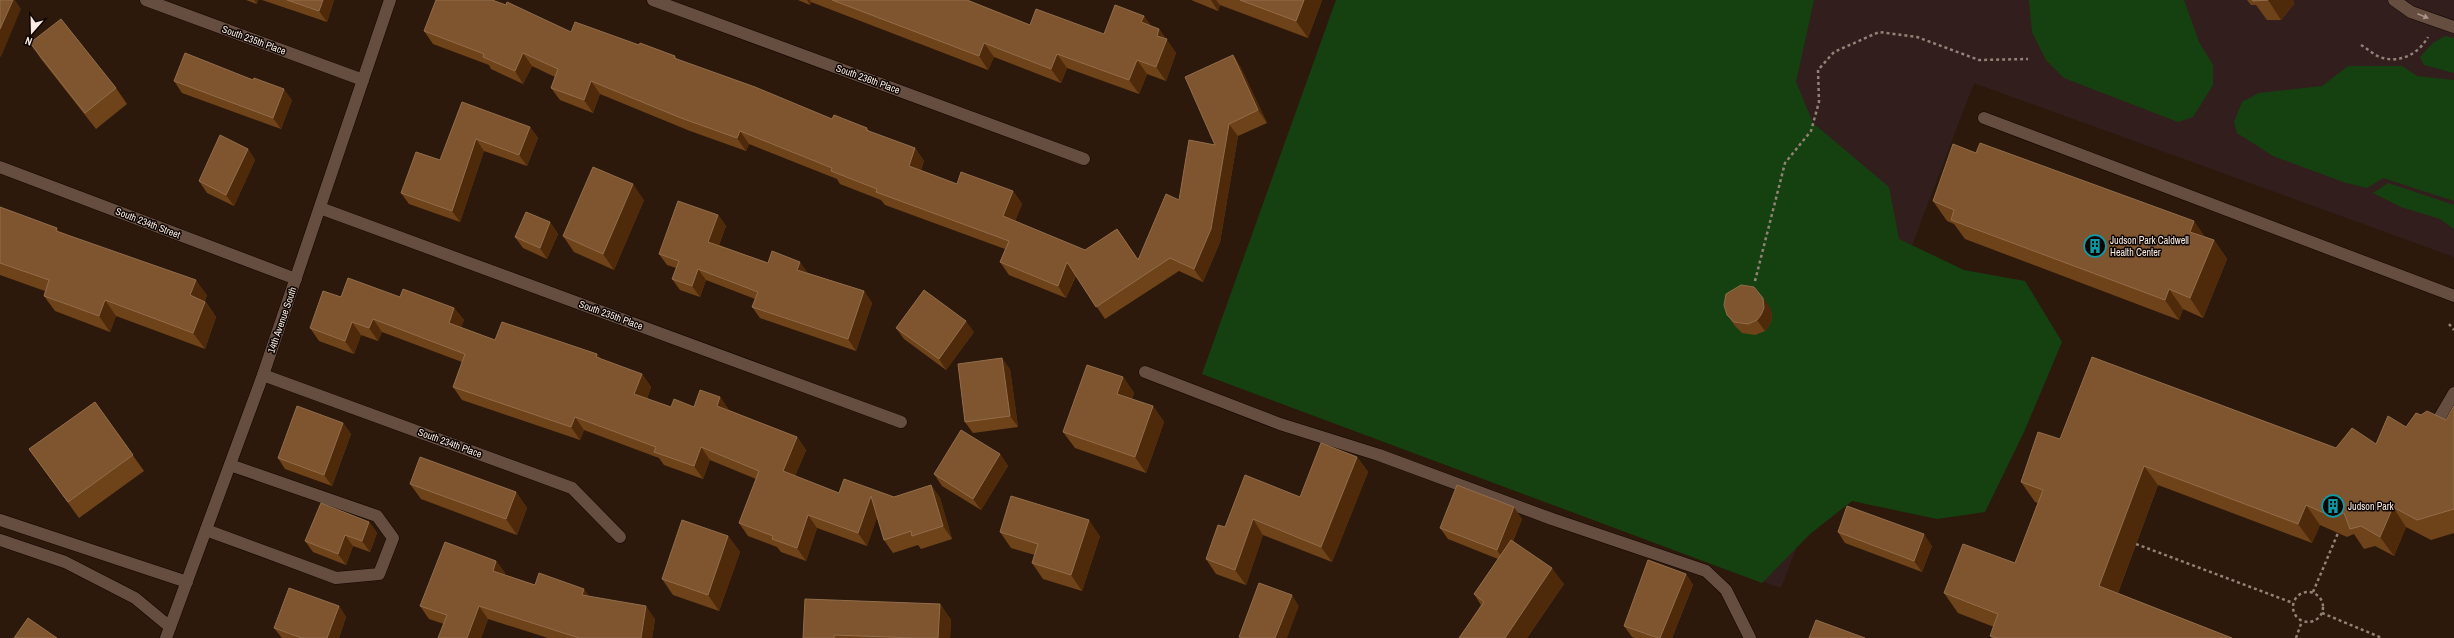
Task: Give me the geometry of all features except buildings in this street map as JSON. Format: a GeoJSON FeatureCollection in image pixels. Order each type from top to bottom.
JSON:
{"type":"FeatureCollection","features":[{"type":"Feature","properties":{"kind":"street","name":"South 235th Place"},"geometry":{"type":"LineString","coordinates":[[146,0],[363,80]]}},
{"type":"Feature","properties":{"kind":"street","name":"14th Avenue South"},"geometry":{"type":"LineString","coordinates":[[168,633],[263,375],[390,0]]}},
{"type":"Feature","properties":{"kind":"street","name":"South 236th Place"},"geometry":{"type":"LineString","coordinates":[[653,0],[1084,159]]}},
{"type":"Feature","properties":{"kind":"street"},"geometry":{"type":"LineString","coordinates":[[2394,0],[2411,12],[2454,28]]}},
{"type":"Feature","properties":{"kind":"street"},"geometry":{"type":"LineString","coordinates":[[1984,118],[2454,296]]}},
{"type":"Feature","properties":{"kind":"street","name":"South 234th Street"},"geometry":{"type":"LineString","coordinates":[[0,167],[296,279]]}},
{"type":"Feature","properties":{"kind":"street","name":"South 235th Place"},"geometry":{"type":"LineString","coordinates":[[320,208],[901,422]]}},
{"type":"Feature","properties":{"kind":"street"},"geometry":{"type":"LineString","coordinates":[[1145,372],[1280,424],[1379,455],[1552,519],[1706,572],[1726,590],[1750,638]]}},
{"type":"Feature","properties":{"kind":"street","name":"South 234th Place"},"geometry":{"type":"LineString","coordinates":[[263,375],[572,488],[620,537]]}},
{"type":"Feature","properties":{"kind":"street"},"geometry":{"type":"LineString","coordinates":[[2434,427],[2454,393]]}},
{"type":"Feature","properties":{"kind":"street"},"geometry":{"type":"LineString","coordinates":[[206,530],[336,578],[379,574],[392,538],[377,516],[230,465]]}},
{"type":"Feature","properties":{"kind":"street"},"geometry":{"type":"LineString","coordinates":[[0,520],[186,582]]}},
{"type":"Feature","properties":{"kind":"street"},"geometry":{"type":"LineString","coordinates":[[0,540],[64,562],[128,595],[168,633]]}},
{"type":"Feature","properties":{"kind":"path"},"geometry":{"type":"LineString","coordinates":[[2361,45],[2382,58],[2400,59],[2415,54],[2423,46],[2436,22]]}},
{"type":"Feature","properties":{"kind":"path"},"geometry":{"type":"LineString","coordinates":[[1755,281],[1785,163],[1811,131],[1820,102],[1818,70],[1834,52],[1879,32],[1918,37],[1979,60],[2028,59]]}},
{"type":"Feature","properties":{"kind":"path"},"geometry":{"type":"LineString","coordinates":[[2449,324],[2454,330]]}},
{"type":"Feature","properties":{"kind":"path"},"geometry":{"type":"LineString","coordinates":[[2313,592],[2338,533]]}},
{"type":"Feature","properties":{"kind":"path"},"geometry":{"type":"LineString","coordinates":[[2136,544],[2293,603]]}},
{"type":"Feature","properties":{"kind":"path"},"geometry":{"type":"LineString","coordinates":[[2313,592],[2322,600],[2322,613],[2313,621],[2302,621],[2295,616],[2293,603],[2300,593],[2313,592]]}},
{"type":"Feature","properties":{"kind":"path"},"geometry":{"type":"LineString","coordinates":[[2322,613],[2382,638]]}},
{"type":"Feature","properties":{"kind":"path"},"geometry":{"type":"LineString","coordinates":[[2296,638],[2302,621]]}},
{"type":"Feature","properties":{"kind":"shaded area"},"geometry":{"type":"Polygon","coordinates":[[[1336,0],[2454,0],[2454,257],[1974,83],[1781,588],[1202,374],[1336,0]]]}},
{"type":"Feature","properties":{"kind":"green space"},"geometry":{"type":"Polygon","coordinates":[[[1336,0],[1814,0],[1796,82],[1813,123],[1889,187],[1899,239],[1964,270],[2025,281],[2062,342],[2024,432],[1985,512],[1937,519],[1852,501],[1810,534],[1762,583],[1202,374],[1336,0]]]}},
{"type":"Feature","properties":{"kind":"green space"},"geometry":{"type":"Polygon","coordinates":[[[2029,0],[2184,0],[2199,42],[2213,65],[2213,85],[2193,117],[2178,122],[2064,78],[2046,60],[2032,32],[2029,0]]]}},
{"type":"Feature","properties":{"kind":"green space"},"geometry":{"type":"Polygon","coordinates":[[[2445,36],[2454,38],[2454,73],[2424,65],[2420,57],[2433,43],[2445,36]]]}},
{"type":"Feature","properties":{"kind":"green space"},"geometry":{"type":"Polygon","coordinates":[[[2348,66],[2402,66],[2417,76],[2454,80],[2454,201],[2383,178],[2367,188],[2346,183],[2273,156],[2237,133],[2234,122],[2242,102],[2259,93],[2322,86],[2348,66]]]}},
{"type":"Feature","properties":{"kind":"green space"},"geometry":{"type":"Polygon","coordinates":[[[2388,183],[2454,205],[2454,229],[2440,219],[2401,207],[2373,193],[2388,183]]]}},
{"type":"Feature","properties":{"kind":"place","name":"Judson Park Caldwell Health Center"},"geometry":{"type":"Point","coordinates":[2095,246]}},
{"type":"Feature","properties":{"kind":"place","name":"Judson Park"},"geometry":{"type":"Point","coordinates":[2333,506]}}]}
